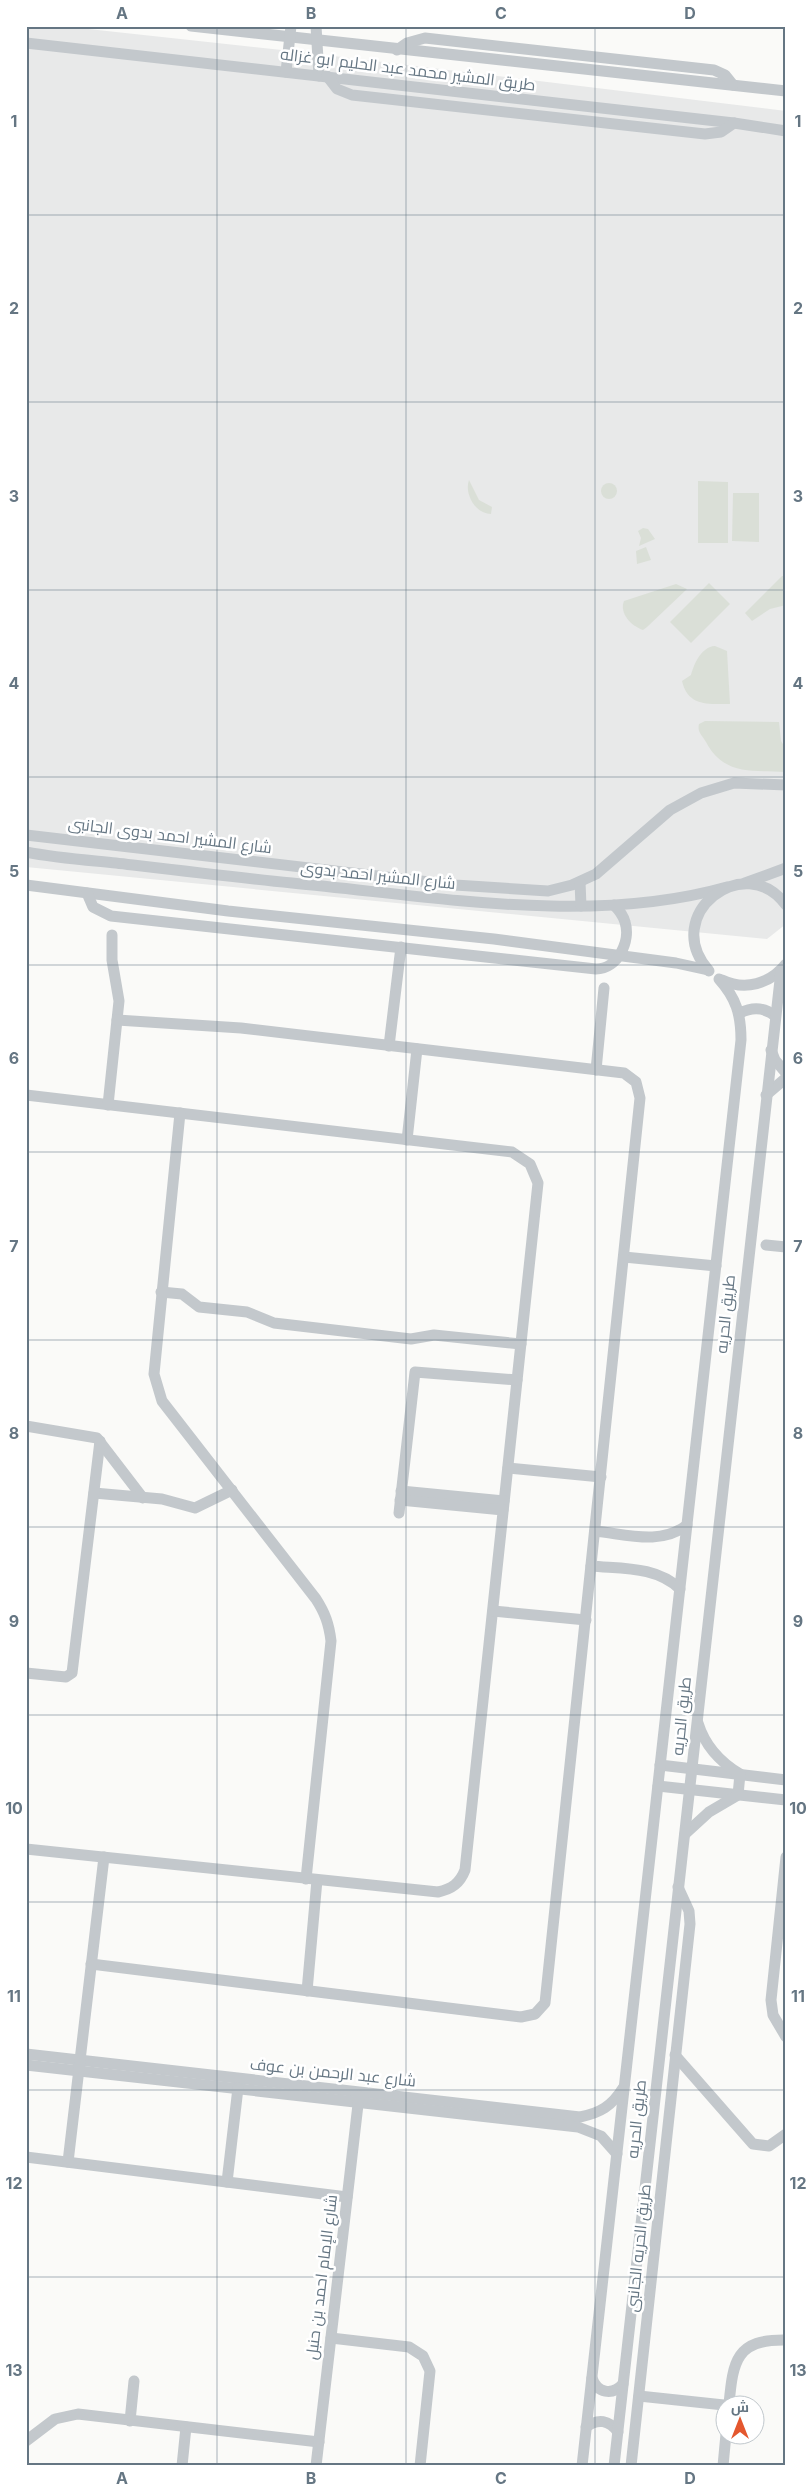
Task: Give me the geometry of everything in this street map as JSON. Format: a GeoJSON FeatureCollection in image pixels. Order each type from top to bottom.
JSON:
{"type":"FeatureCollection","features":[{"type":"Feature","properties":{"kind":"street","name":"طريق المشير محمد عبد الحليم ابو غزاله"},"geometry":{"type":"LineString","coordinates":[[191,26],[290,32],[317,41],[786,91]]}},
{"type":"Feature","properties":{"kind":"street"},"geometry":{"type":"LineString","coordinates":[[316,26],[323,76]]}},
{"type":"Feature","properties":{"kind":"street"},"geometry":{"type":"LineString","coordinates":[[286,72],[290,32]]}},
{"type":"Feature","properties":{"kind":"street","name":"طريق المشير محمد عبد الحليم ابو غزاله"},"geometry":{"type":"LineString","coordinates":[[26,43],[734,123],[786,131]]}},
{"type":"Feature","properties":{"kind":"street","name":"شارع المشير احمد بدوى الجانبى"},"geometry":{"type":"LineString","coordinates":[[26,835],[455,885],[548,891],[580,882],[603,868],[685,800],[717,787],[734,783],[786,785]]}},
{"type":"Feature","properties":{"kind":"street","name":"شارع المشير احمد بدوى"},"geometry":{"type":"LineString","coordinates":[[26,852],[228,876],[548,906],[614,905],[671,900],[742,884]]}},
{"type":"Feature","properties":{"kind":"street"},"geometry":{"type":"LineString","coordinates":[[742,884],[786,868]]}},
{"type":"Feature","properties":{"kind":"street"},"geometry":{"type":"LineString","coordinates":[[580,882],[581,906]]}},
{"type":"Feature","properties":{"kind":"street"},"geometry":{"type":"LineString","coordinates":[[742,884],[765,888],[775,894],[786,905]]}},
{"type":"Feature","properties":{"kind":"street"},"geometry":{"type":"LineString","coordinates":[[26,885],[619,956],[695,966],[708,970]]}},
{"type":"Feature","properties":{"kind":"street"},"geometry":{"type":"LineString","coordinates":[[727,887],[706,901],[695,923],[695,948],[708,970],[719,979],[733,984],[748,985],[766,981],[783,967]]}},
{"type":"Feature","properties":{"kind":"street"},"geometry":{"type":"LineString","coordinates":[[548,891],[548,906]]}},
{"type":"Feature","properties":{"kind":"street"},"geometry":{"type":"LineString","coordinates":[[87,893],[94,907],[111,916],[596,969],[610,966],[619,956],[625,940],[626,927],[622,916],[614,905]]}},
{"type":"Feature","properties":{"kind":"street"},"geometry":{"type":"LineString","coordinates":[[422,950],[424,932]]}},
{"type":"Feature","properties":{"kind":"street"},"geometry":{"type":"LineString","coordinates":[[108,1105],[119,994],[112,965],[112,935]]}},
{"type":"Feature","properties":{"kind":"street"},"geometry":{"type":"LineString","coordinates":[[389,1046],[400,947]]}},
{"type":"Feature","properties":{"kind":"street","name":"طريق الحريه"},"geometry":{"type":"LineString","coordinates":[[614,2466],[771,1050],[779,1008],[783,967]]}},
{"type":"Feature","properties":{"kind":"street","name":"طريق الحريه"},"geometry":{"type":"LineString","coordinates":[[582,2466],[741,1040],[740,1013],[737,1004],[719,979]]}},
{"type":"Feature","properties":{"kind":"street"},"geometry":{"type":"LineString","coordinates":[[596,1070],[604,988]]}},
{"type":"Feature","properties":{"kind":"street"},"geometry":{"type":"LineString","coordinates":[[740,1013],[779,1008]]}},
{"type":"Feature","properties":{"kind":"street"},"geometry":{"type":"LineString","coordinates":[[91,1964],[521,2017],[529,2016],[541,2009],[546,1996],[640,1090],[636,1082],[624,1073],[241,1028],[117,1020]]}},
{"type":"Feature","properties":{"kind":"street"},"geometry":{"type":"LineString","coordinates":[[408,1140],[417,1049]]}},
{"type":"Feature","properties":{"kind":"street"},"geometry":{"type":"LineString","coordinates":[[771,1050],[775,1060],[786,1073]]}},
{"type":"Feature","properties":{"kind":"street"},"geometry":{"type":"LineString","coordinates":[[766,1095],[786,1078]]}},
{"type":"Feature","properties":{"kind":"street"},"geometry":{"type":"LineString","coordinates":[[26,1095],[512,1152],[530,1164],[538,1183],[465,1870],[462,1878],[447,1890],[438,1892],[26,1849]]}},
{"type":"Feature","properties":{"kind":"street"},"geometry":{"type":"LineString","coordinates":[[180,1113],[154,1360],[157,1388],[162,1401],[316,1599],[325,1612],[330,1626],[331,1641],[311,1879],[307,1991]]}},
{"type":"Feature","properties":{"kind":"street"},"geometry":{"type":"LineString","coordinates":[[766,1245],[786,1247]]}},
{"type":"Feature","properties":{"kind":"street"},"geometry":{"type":"LineString","coordinates":[[624,1257],[716,1266]]}},
{"type":"Feature","properties":{"kind":"street"},"geometry":{"type":"LineString","coordinates":[[161,1292],[183,1294],[199,1307],[247,1312],[274,1323],[410,1339],[434,1335],[521,1344]]}},
{"type":"Feature","properties":{"kind":"street"},"geometry":{"type":"LineString","coordinates":[[399,1513],[415,1372],[517,1380]]}},
{"type":"Feature","properties":{"kind":"street"},"geometry":{"type":"LineString","coordinates":[[26,1426],[90,1435],[100,1441],[143,1498]]}},
{"type":"Feature","properties":{"kind":"street"},"geometry":{"type":"LineString","coordinates":[[26,1673],[66,1677],[72,1673],[100,1441]]}},
{"type":"Feature","properties":{"kind":"street"},"geometry":{"type":"LineString","coordinates":[[508,1468],[601,1477]]}},
{"type":"Feature","properties":{"kind":"street"},"geometry":{"type":"LineString","coordinates":[[94,1494],[162,1499],[195,1508],[232,1490]]}},
{"type":"Feature","properties":{"kind":"street"},"geometry":{"type":"LineString","coordinates":[[400,1495],[504,1506]]}},
{"type":"Feature","properties":{"kind":"street"},"geometry":{"type":"LineString","coordinates":[[595,1531],[657,1538],[668,1536],[687,1525]]}},
{"type":"Feature","properties":{"kind":"street"},"geometry":{"type":"LineString","coordinates":[[591,1566],[659,1573],[670,1579],[680,1588]]}},
{"type":"Feature","properties":{"kind":"street"},"geometry":{"type":"LineString","coordinates":[[493,1611],[586,1620]]}},
{"type":"Feature","properties":{"kind":"street"},"geometry":{"type":"LineString","coordinates":[[697,1720],[704,1738],[715,1754],[740,1774]]}},
{"type":"Feature","properties":{"kind":"street"},"geometry":{"type":"LineString","coordinates":[[660,1765],[786,1780]]}},
{"type":"Feature","properties":{"kind":"street"},"geometry":{"type":"LineString","coordinates":[[738,1795],[740,1774]]}},
{"type":"Feature","properties":{"kind":"street"},"geometry":{"type":"LineString","coordinates":[[658,1786],[786,1800]]}},
{"type":"Feature","properties":{"kind":"street"},"geometry":{"type":"LineString","coordinates":[[685,1834],[709,1812],[738,1795]]}},
{"type":"Feature","properties":{"kind":"street"},"geometry":{"type":"LineString","coordinates":[[68,2162],[104,1857]]}},
{"type":"Feature","properties":{"kind":"street"},"geometry":{"type":"LineString","coordinates":[[786,1857],[784,1897],[771,2000],[773,2015],[786,2037]]}},
{"type":"Feature","properties":{"kind":"street","name":"طريق الحريه الجانبى"},"geometry":{"type":"LineString","coordinates":[[631,2466],[690,1924],[685,1898],[678,1887]]}},
{"type":"Feature","properties":{"kind":"street","name":"شارع عبد الرحمن بن عوف"},"geometry":{"type":"LineString","coordinates":[[26,2054],[79,2065],[238,2088],[580,2117],[594,2114],[606,2108],[617,2098],[624,2086]]}},
{"type":"Feature","properties":{"kind":"street"},"geometry":{"type":"LineString","coordinates":[[676,2055],[753,2144],[769,2146],[786,2134]]}},
{"type":"Feature","properties":{"kind":"street","name":"شارع عبد الرحمن بن عوف"},"geometry":{"type":"LineString","coordinates":[[26,2064],[79,2065],[358,2097],[578,2127],[601,2136],[616,2154]]}},
{"type":"Feature","properties":{"kind":"street"},"geometry":{"type":"LineString","coordinates":[[227,2182],[238,2088]]}},
{"type":"Feature","properties":{"kind":"street","name":"شارع الإمام احمد بن حنبل"},"geometry":{"type":"LineString","coordinates":[[316,2466],[358,2097]]}},
{"type":"Feature","properties":{"kind":"street"},"geometry":{"type":"LineString","coordinates":[[26,2157],[347,2197]]}},
{"type":"Feature","properties":{"kind":"street"},"geometry":{"type":"LineString","coordinates":[[331,2338],[409,2347],[424,2356],[430,2371],[420,2466]]}},
{"type":"Feature","properties":{"kind":"street"},"geometry":{"type":"LineString","coordinates":[[730,2394],[732,2370],[737,2358],[745,2349],[756,2343],[768,2340],[786,2340]]}},
{"type":"Feature","properties":{"kind":"street"},"geometry":{"type":"LineString","coordinates":[[592,2378],[602,2391],[614,2391],[623,2384]]}},
{"type":"Feature","properties":{"kind":"street"},"geometry":{"type":"LineString","coordinates":[[130,2421],[134,2381]]}},
{"type":"Feature","properties":{"kind":"street"},"geometry":{"type":"LineString","coordinates":[[639,2396],[714,2404]]}},
{"type":"Feature","properties":{"kind":"street"},"geometry":{"type":"LineString","coordinates":[[26,2442],[55,2419],[66,2415],[78,2414],[319,2442]]}},
{"type":"Feature","properties":{"kind":"street"},"geometry":{"type":"LineString","coordinates":[[586,2427],[597,2421],[603,2421],[614,2427],[618,2432]]}},
{"type":"Feature","properties":{"kind":"street"},"geometry":{"type":"LineString","coordinates":[[182,2466],[186,2427]]}},
{"type":"Feature","properties":{"kind":"street"},"geometry":{"type":"LineString","coordinates":[[723,2466],[725,2444]]}},
{"type":"Feature","properties":{"kind":"shaded area"},"geometry":{"type":"Polygon","coordinates":[[[26,26],[61,26],[309,53],[786,111],[786,924],[767,939],[26,867],[26,26]]]}},
{"type":"Feature","properties":{"kind":"shaded area"},"geometry":{"type":"Polygon","coordinates":[[[469,480],[479,500],[492,507],[491,514],[480,511],[472,502],[468,491],[469,480]]]}},
{"type":"Feature","properties":{"kind":"shaded area"},"geometry":{"type":"Polygon","coordinates":[[[698,481],[728,482],[728,543],[698,543],[698,481]]]}},
{"type":"Feature","properties":{"kind":"shaded area"},"geometry":{"type":"Polygon","coordinates":[[[609,483],[617,491],[609,499],[601,491],[609,483]]]}},
{"type":"Feature","properties":{"kind":"shaded area"},"geometry":{"type":"Polygon","coordinates":[[[733,493],[759,493],[759,542],[732,541],[733,493]]]}},
{"type":"Feature","properties":{"kind":"shaded area"},"geometry":{"type":"Polygon","coordinates":[[[643,528],[648,529],[655,539],[639,546],[641,538],[638,531],[643,528]]]}},
{"type":"Feature","properties":{"kind":"shaded area"},"geometry":{"type":"Polygon","coordinates":[[[646,547],[651,560],[637,564],[636,551],[646,547]]]}},
{"type":"Feature","properties":{"kind":"shaded area"},"geometry":{"type":"Polygon","coordinates":[[[782,576],[786,576],[786,605],[770,609],[752,621],[745,613],[782,576]]]}},
{"type":"Feature","properties":{"kind":"shaded area"},"geometry":{"type":"Polygon","coordinates":[[[709,583],[730,604],[691,643],[670,622],[709,583]]]}},
{"type":"Feature","properties":{"kind":"shaded area"},"geometry":{"type":"Polygon","coordinates":[[[676,584],[687,589],[647,627],[643,630],[630,622],[623,610],[624,601],[676,584]]]}},
{"type":"Feature","properties":{"kind":"shaded area"},"geometry":{"type":"Polygon","coordinates":[[[715,646],[727,651],[730,704],[707,704],[694,700],[689,696],[682,681],[691,675],[696,661],[702,653],[706,649],[715,646]]]}},
{"type":"Feature","properties":{"kind":"shaded area"},"geometry":{"type":"Polygon","coordinates":[[[705,721],[779,722],[781,741],[786,749],[786,772],[750,771],[730,766],[721,761],[713,753],[699,731],[699,724],[705,721]]]}}]}
